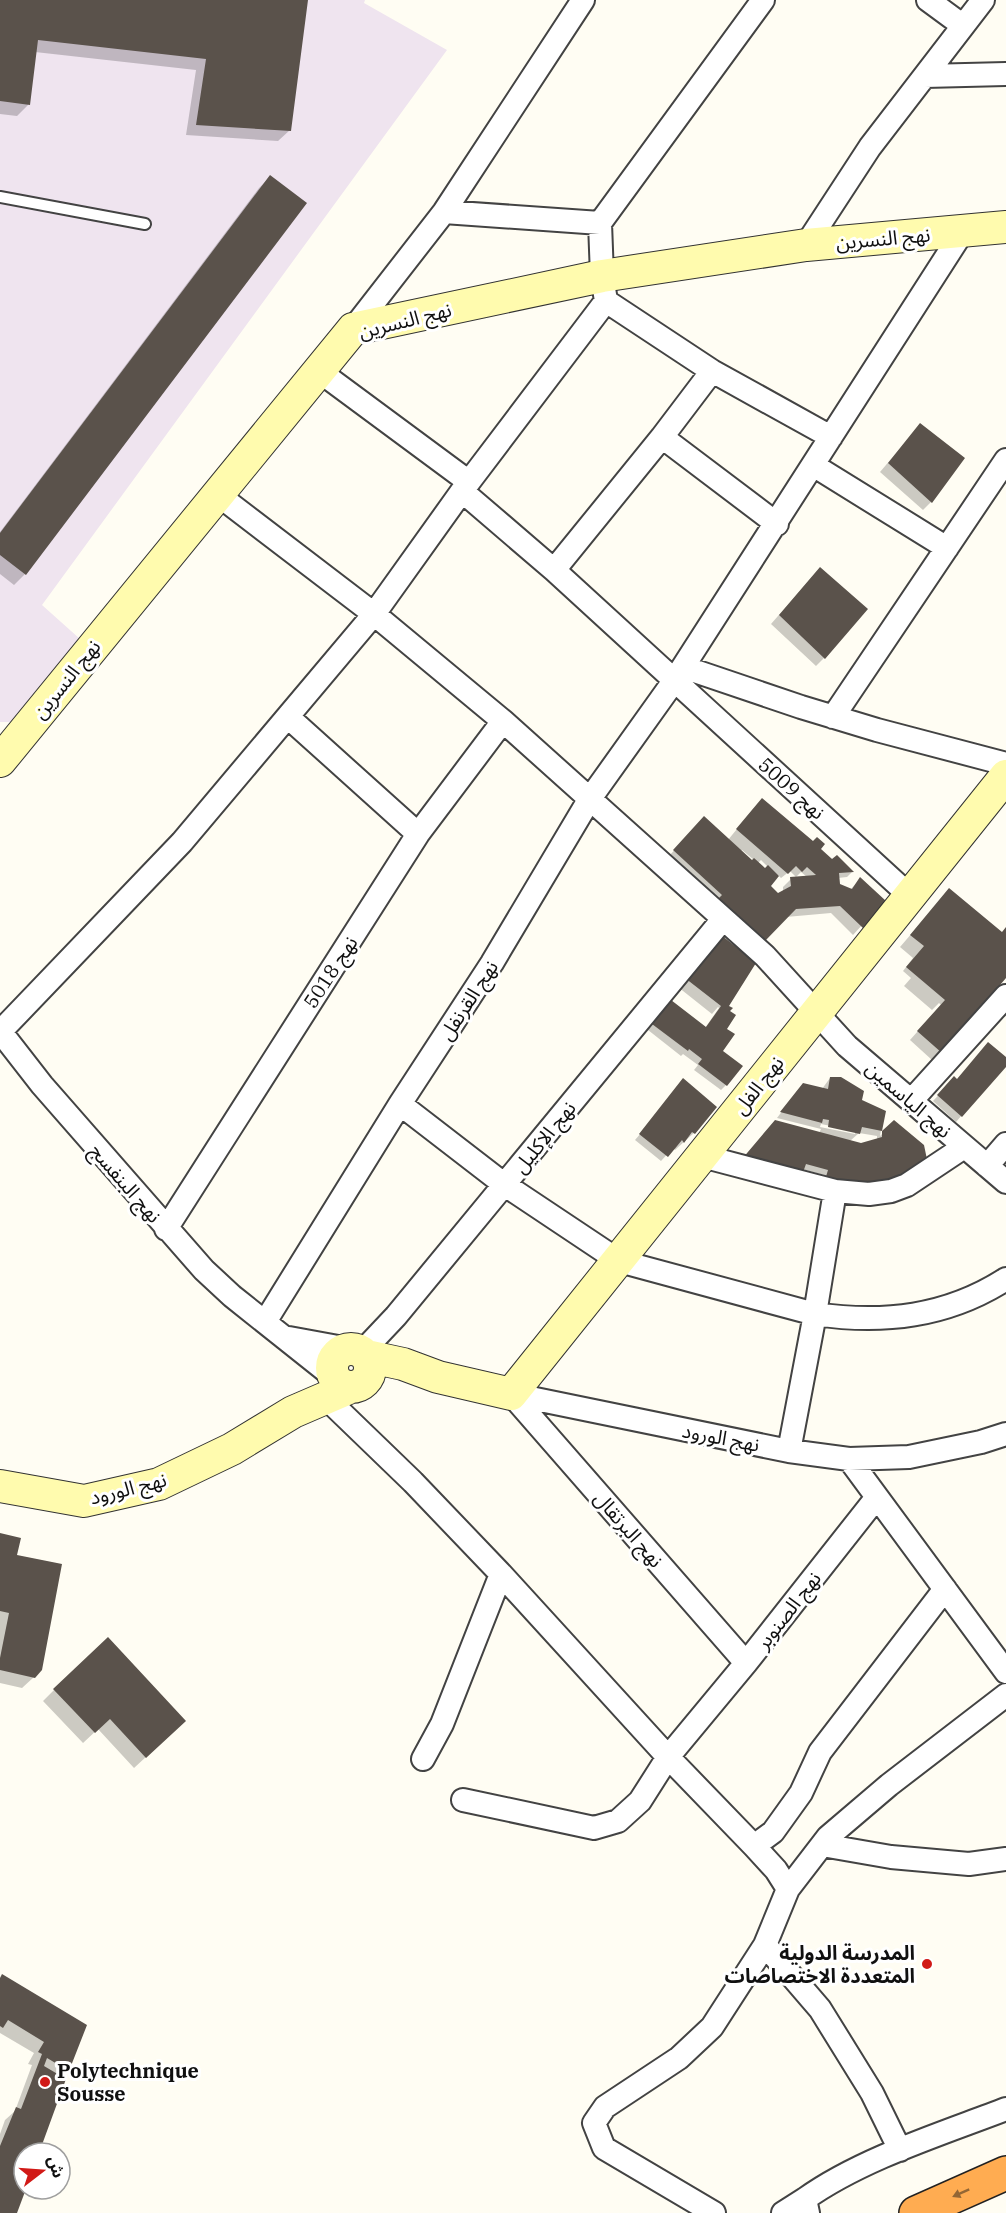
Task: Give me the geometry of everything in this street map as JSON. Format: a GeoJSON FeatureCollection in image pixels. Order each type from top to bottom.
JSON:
{"type":"FeatureCollection","features":[{"type":"Feature","properties":{"kind":"highway"},"geometry":{"type":"LineString","coordinates":[[916,2213],[1006,2173]]}},
{"type":"Feature","properties":{"kind":"street"},"geometry":{"type":"LineString","coordinates":[[353,330],[444,212],[583,0]]}},
{"type":"Feature","properties":{"kind":"street"},"geometry":{"type":"LineString","coordinates":[[0,1032],[182,842],[374,614],[543,382],[604,289],[600,222],[763,0]]}},
{"type":"Feature","properties":{"kind":"street"},"geometry":{"type":"LineString","coordinates":[[928,0],[962,25]]}},
{"type":"Feature","properties":{"kind":"street"},"geometry":{"type":"LineString","coordinates":[[806,245],[870,147],[982,0]]}},
{"type":"Feature","properties":{"kind":"street"},"geometry":{"type":"LineString","coordinates":[[925,76],[1006,74]]}},
{"type":"Feature","properties":{"kind":"street"},"geometry":{"type":"LineString","coordinates":[[444,212],[600,222]]}},
{"type":"Feature","properties":{"kind":"street","name":"نهج النسرين"},"geometry":{"type":"LineString","coordinates":[[0,761],[353,330],[604,289],[806,245],[1006,227]]}},
{"type":"Feature","properties":{"kind":"street","name":"نهج القرنفل"},"geometry":{"type":"LineString","coordinates":[[265,1322],[400,1104],[492,963],[589,800],[679,674],[963,231]]}},
{"type":"Feature","properties":{"kind":"street"},"geometry":{"type":"LineString","coordinates":[[604,289],[712,371],[831,437]]}},
{"type":"Feature","properties":{"kind":"street","name":"نهج 5009"},"geometry":{"type":"LineString","coordinates":[[320,370],[465,487],[554,570],[679,674],[909,895]]}},
{"type":"Feature","properties":{"kind":"street"},"geometry":{"type":"LineString","coordinates":[[554,570],[662,437],[712,371]]}},
{"type":"Feature","properties":{"kind":"street"},"geometry":{"type":"LineString","coordinates":[[662,437],[777,524]]}},
{"type":"Feature","properties":{"kind":"street"},"geometry":{"type":"LineString","coordinates":[[833,717],[1006,460]]}},
{"type":"Feature","properties":{"kind":"street"},"geometry":{"type":"LineString","coordinates":[[813,465],[947,548]]}},
{"type":"Feature","properties":{"kind":"street","name":"نهج الياسمين"},"geometry":{"type":"LineString","coordinates":[[217,494],[374,614],[502,721],[765,956],[847,1046],[1006,1182]]}},
{"type":"Feature","properties":{"kind":"street"},"geometry":{"type":"LineString","coordinates":[[679,674],[1006,764]]}},
{"type":"Feature","properties":{"kind":"street"},"geometry":{"type":"LineString","coordinates":[[288,717],[418,834]]}},
{"type":"Feature","properties":{"kind":"street","name":"نهج 5018"},"geometry":{"type":"LineString","coordinates":[[166,1229],[418,834],[502,721]]}},
{"type":"Feature","properties":{"kind":"street","name":"نهج الفل"},"geometry":{"type":"LineString","coordinates":[[511,1394],[620,1261],[1006,776]]}},
{"type":"Feature","properties":{"kind":"street","name":"نهج الإكليل"},"geometry":{"type":"LineString","coordinates":[[346,1370],[396,1316],[723,919]]}},
{"type":"Feature","properties":{"kind":"street"},"geometry":{"type":"LineString","coordinates":[[911,1101],[1006,996]]}},
{"type":"Feature","properties":{"kind":"street","name":"نهج البنفسج"},"geometry":{"type":"LineString","coordinates":[[0,1032],[42,1085],[204,1270],[284,1338],[346,1370],[413,1482],[501,1574],[668,1757],[754,1846],[776,1870],[788,1889]]}},
{"type":"Feature","properties":{"kind":"street"},"geometry":{"type":"LineString","coordinates":[[400,1104],[505,1185],[620,1261],[815,1314],[848,1319],[877,1320],[907,1316],[963,1301],[989,1290],[1006,1279]]}},
{"type":"Feature","properties":{"kind":"street"},"geometry":{"type":"LineString","coordinates":[[987,1166],[1006,1144]]}},
{"type":"Feature","properties":{"kind":"street"},"geometry":{"type":"LineString","coordinates":[[702,1156],[835,1191],[869,1194],[891,1191],[907,1185],[964,1147]]}},
{"type":"Feature","properties":{"kind":"street"},"geometry":{"type":"LineString","coordinates":[[789,1451],[835,1191]]}},
{"type":"Feature","properties":{"kind":"street"},"geometry":{"type":"LineString","coordinates":[[284,1338],[346,1370]]}},
{"type":"Feature","properties":{"kind":"street","name":"نهج الورود"},"geometry":{"type":"LineString","coordinates":[[0,1486],[84,1501],[159,1484],[232,1449],[279,1420],[346,1370],[400,1377],[438,1377],[789,1451],[849,1459],[909,1457],[981,1442],[1006,1434]]}},
{"type":"Feature","properties":{"kind":"street","name":"نهج البرتقال"},"geometry":{"type":"LineString","coordinates":[[511,1394],[746,1663]]}},
{"type":"Feature","properties":{"kind":"street"},"geometry":{"type":"LineString","coordinates":[[849,1459],[1006,1672]]}},
{"type":"Feature","properties":{"kind":"street","name":"نهج الصنوبر"},"geometry":{"type":"LineString","coordinates":[[463,1800],[594,1828],[618,1821],[640,1801],[668,1757],[746,1663],[877,1497]]}},
{"type":"Feature","properties":{"kind":"street"},"geometry":{"type":"LineString","coordinates":[[423,1759],[442,1724],[501,1574]]}},
{"type":"Feature","properties":{"kind":"street"},"geometry":{"type":"LineString","coordinates":[[754,1846],[773,1832],[801,1792],[820,1752],[945,1589]]}},
{"type":"Feature","properties":{"kind":"street"},"geometry":{"type":"LineString","coordinates":[[714,2213],[604,2148],[594,2123],[605,2107],[679,2058],[712,2027],[765,1945],[788,1889],[828,1837],[889,1785],[1006,1695]]}},
{"type":"Feature","properties":{"kind":"street"},"geometry":{"type":"LineString","coordinates":[[822,1845],[891,1857],[969,1864],[1006,1859]]}},
{"type":"Feature","properties":{"kind":"street"},"geometry":{"type":"LineString","coordinates":[[765,1945],[820,2009],[872,2092],[900,2150]]}},
{"type":"Feature","properties":{"kind":"street"},"geometry":{"type":"LineString","coordinates":[[783,2213],[806,2206],[823,2186],[900,2150],[1006,2109]]}},
{"type":"Feature","properties":{"kind":"lane"},"geometry":{"type":"LineString","coordinates":[[0,197],[145,224]]}},
{"type":"Feature","properties":{"kind":"shaded area"},"geometry":{"type":"Polygon","coordinates":[[[0,0],[365,0],[364,3],[447,50],[42,605],[80,639],[15,722],[0,722],[0,0]]]}},
{"type":"Feature","properties":{"kind":"building"},"geometry":{"type":"Polygon","coordinates":[[[0,0],[308,0],[291,131],[196,125],[206,59],[38,40],[30,105],[0,101],[0,0]]]}},
{"type":"Feature","properties":{"kind":"building"},"geometry":{"type":"Polygon","coordinates":[[[270,175],[307,203],[26,575],[0,555],[0,533],[270,175]]]}},
{"type":"Feature","properties":{"kind":"building"},"geometry":{"type":"Polygon","coordinates":[[[920,423],[965,458],[932,503],[888,463],[920,423]]]}},
{"type":"Feature","properties":{"kind":"building"},"geometry":{"type":"Polygon","coordinates":[[[820,567],[868,609],[825,659],[779,615],[820,567]]]}},
{"type":"Feature","properties":{"kind":"building"},"geometry":{"type":"Polygon","coordinates":[[[762,798],[813,841],[817,837],[825,844],[821,849],[832,859],[837,855],[854,872],[839,873],[840,884],[852,889],[860,877],[886,901],[863,928],[840,906],[796,909],[765,941],[718,899],[722,895],[673,850],[704,816],[752,860],[754,858],[765,868],[768,865],[779,876],[771,886],[778,893],[791,886],[790,877],[816,875],[807,867],[802,872],[796,866],[788,874],[736,829],[762,798]]]}},
{"type":"Feature","properties":{"kind":"building"},"geometry":{"type":"Polygon","coordinates":[[[949,888],[1002,932],[1006,927],[1006,978],[942,1053],[917,1031],[945,1000],[906,967],[924,946],[910,935],[949,888]]]}},
{"type":"Feature","properties":{"kind":"building"},"geometry":{"type":"Polygon","coordinates":[[[720,934],[756,963],[729,1006],[733,1008],[730,1011],[736,1015],[727,1029],[735,1034],[723,1051],[743,1066],[727,1086],[698,1064],[702,1059],[652,1024],[671,1000],[706,1027],[721,1006],[685,978],[720,934]]]}},
{"type":"Feature","properties":{"kind":"building"},"geometry":{"type":"Polygon","coordinates":[[[988,1042],[1006,1057],[1006,1067],[962,1117],[937,1095],[954,1076],[957,1079],[988,1042]]]}},
{"type":"Feature","properties":{"kind":"building"},"geometry":{"type":"Polygon","coordinates":[[[830,1077],[841,1077],[864,1091],[862,1100],[886,1111],[882,1131],[862,1127],[860,1134],[828,1127],[829,1120],[823,1119],[822,1123],[780,1112],[803,1083],[828,1089],[830,1077]]]}},
{"type":"Feature","properties":{"kind":"building"},"geometry":{"type":"Polygon","coordinates":[[[683,1078],[717,1107],[695,1134],[692,1132],[684,1143],[682,1140],[668,1157],[639,1134],[683,1078]]]}},
{"type":"Feature","properties":{"kind":"building"},"geometry":{"type":"Polygon","coordinates":[[[775,1120],[861,1143],[882,1137],[882,1131],[894,1120],[924,1145],[929,1169],[884,1185],[825,1180],[828,1170],[806,1164],[802,1175],[742,1159],[775,1120]]]}},
{"type":"Feature","properties":{"kind":"building"},"geometry":{"type":"Polygon","coordinates":[[[0,1533],[21,1538],[17,1555],[62,1564],[42,1670],[35,1678],[0,1670],[0,1658],[9,1613],[0,1611],[0,1533]]]}},
{"type":"Feature","properties":{"kind":"building"},"geometry":{"type":"Polygon","coordinates":[[[108,1637],[186,1721],[146,1758],[110,1719],[95,1733],[53,1689],[108,1637]]]}},
{"type":"Feature","properties":{"kind":"building"},"geometry":{"type":"Polygon","coordinates":[[[2,1974],[87,2025],[69,2071],[47,2058],[44,2066],[66,2079],[43,2141],[12,2141],[12,2201],[22,2201],[17,2213],[0,2213],[0,2146],[16,2107],[21,2109],[42,2054],[38,2052],[44,2042],[8,2020],[3,2028],[0,2026],[0,1978],[2,1974]]]}},
{"type":"Feature","properties":{"kind":"place","name":"المدرسة الدولية المتعددة الاختصاصات"},"geometry":{"type":"Point","coordinates":[927,1964]}},
{"type":"Feature","properties":{"kind":"place","name":"Polytechnique Sousse"},"geometry":{"type":"Point","coordinates":[45,2082]}}]}
